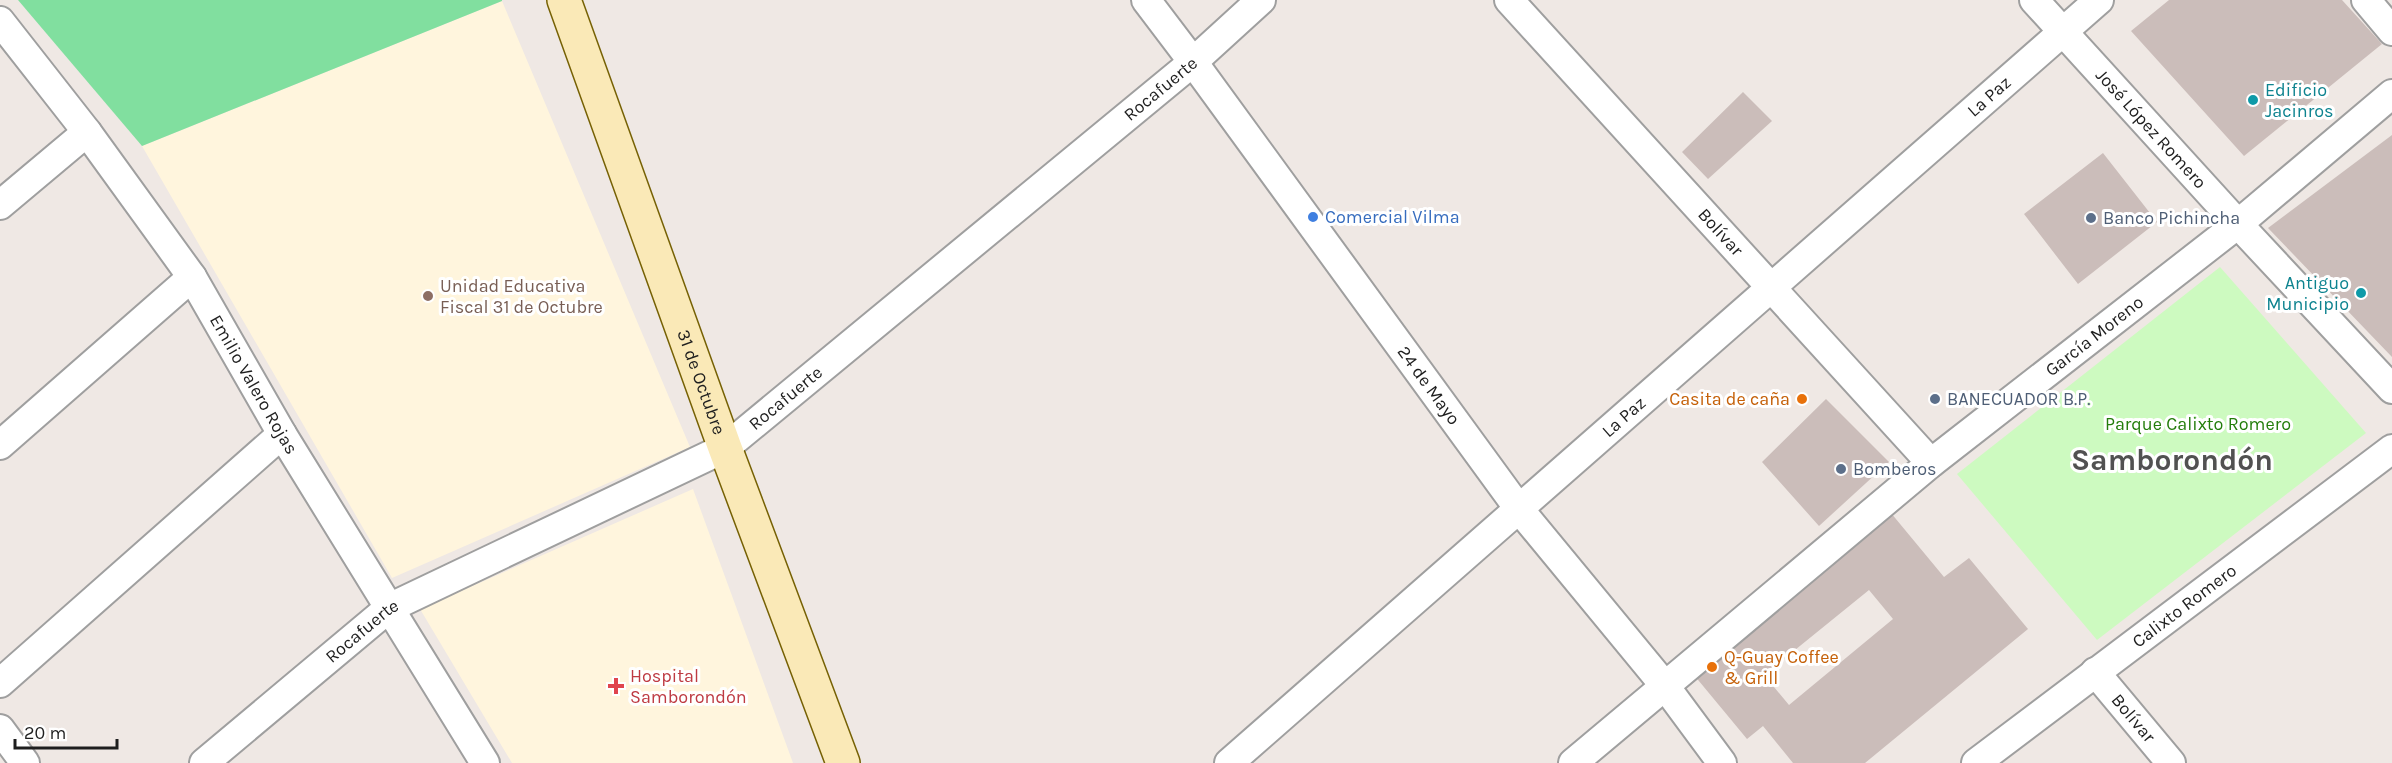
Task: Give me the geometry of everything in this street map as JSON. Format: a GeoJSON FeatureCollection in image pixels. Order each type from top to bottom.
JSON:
{"type":"FeatureCollection","features":[{"type":"Feature","properties":{"kind":"street","name":"31 de Octubre"},"geometry":{"type":"LineString","coordinates":[[564,0],[725,448],[843,763]]}},
{"type":"Feature","properties":{"kind":"street","name":"24 de Mayo"},"geometry":{"type":"LineString","coordinates":[[1146,0],[1519,509],[1665,686],[1722,763]]}},
{"type":"Feature","properties":{"kind":"street","name":"Rocafuerte"},"geometry":{"type":"LineString","coordinates":[[204,763],[389,608],[725,448],[1193,62],[1261,0]]}},
{"type":"Feature","properties":{"kind":"street","name":"Bolívar"},"geometry":{"type":"LineString","coordinates":[[1509,0],[1931,463]]}},
{"type":"Feature","properties":{"kind":"street","name":"José López Romero"},"geometry":{"type":"LineString","coordinates":[[2034,0],[2392,389]]}},
{"type":"Feature","properties":{"kind":"street","name":"La Paz"},"geometry":{"type":"LineString","coordinates":[[1229,763],[2099,0]]}},
{"type":"Feature","properties":{"kind":"street"},"geometry":{"type":"LineString","coordinates":[[2366,0],[2392,31]]}},
{"type":"Feature","properties":{"kind":"street","name":"Emilio Valero Rojas"},"geometry":{"type":"LineString","coordinates":[[0,21],[87,132],[192,277],[282,434],[485,763]]}},
{"type":"Feature","properties":{"kind":"street","name":"García Moreno"},"geometry":{"type":"LineString","coordinates":[[1574,763],[1931,463],[2238,224],[2392,94]]}},
{"type":"Feature","properties":{"kind":"street"},"geometry":{"type":"LineString","coordinates":[[0,205],[87,132]]}},
{"type":"Feature","properties":{"kind":"street"},"geometry":{"type":"LineString","coordinates":[[0,445],[192,277]]}},
{"type":"Feature","properties":{"kind":"street"},"geometry":{"type":"LineString","coordinates":[[0,682],[282,434]]}},
{"type":"Feature","properties":{"kind":"street","name":"Calixto Romero"},"geometry":{"type":"LineString","coordinates":[[1976,763],[2392,449]]}},
{"type":"Feature","properties":{"kind":"street","name":"Bolívar"},"geometry":{"type":"LineString","coordinates":[[2095,672],[2171,763]]}},
{"type":"Feature","properties":{"kind":"street"},"geometry":{"type":"LineString","coordinates":[[0,729],[26,763]]}},
{"type":"Feature","properties":{"kind":"shaded area","name":"Unidad Educativa Fiscal 31 de Octubre"},"geometry":{"type":"Polygon","coordinates":[[[502,1],[690,447],[392,578],[142,146],[502,1]]]}},
{"type":"Feature","properties":{"kind":"shaded area","name":"Hospital Samborondón"},"geometry":{"type":"Polygon","coordinates":[[[693,489],[793,763],[512,763],[420,609],[693,489]]]}},
{"type":"Feature","properties":{"kind":"green space"},"geometry":{"type":"Polygon","coordinates":[[[18,0],[502,0],[502,1],[142,146],[18,0]]]}},
{"type":"Feature","properties":{"kind":"green space","name":"Parque Calixto Romero"},"geometry":{"type":"Polygon","coordinates":[[[2220,267],[2366,433],[2097,640],[1957,474],[2220,267]]]}},
{"type":"Feature","properties":{"kind":"building","name":"Edificio Jacinros"},"geometry":{"type":"Polygon","coordinates":[[[2169,0],[2342,0],[2382,44],[2244,156],[2131,31],[2169,0]]]}},
{"type":"Feature","properties":{"kind":"building"},"geometry":{"type":"Polygon","coordinates":[[[1743,92],[1772,121],[1708,179],[1682,152],[1743,92]]]}},
{"type":"Feature","properties":{"kind":"building","name":"Antiguo Municipio"},"geometry":{"type":"Polygon","coordinates":[[[2392,135],[2392,357],[2268,228],[2392,135]]]}},
{"type":"Feature","properties":{"kind":"building","name":"Banco Pichincha"},"geometry":{"type":"Polygon","coordinates":[[[2103,153],[2157,222],[2078,284],[2024,214],[2103,153]]]}},
{"type":"Feature","properties":{"kind":"building"},"geometry":{"type":"Polygon","coordinates":[[[1826,399],[1889,462],[1819,526],[1762,462],[1826,399]]]}},
{"type":"Feature","properties":{"kind":"building"},"geometry":{"type":"Polygon","coordinates":[[[1886,507],[1944,577],[1969,558],[2028,629],[1865,763],[1793,763],[1763,726],[1747,739],[1689,669],[1886,507]],[[1869,590],[1764,675],[1789,705],[1893,619],[1869,590]]]}},
{"type":"Feature","properties":{"kind":"place","name":"Edificio Jacinros"},"geometry":{"type":"Point","coordinates":[2253,100]}},
{"type":"Feature","properties":{"kind":"place","name":"Comercial Vilma"},"geometry":{"type":"Point","coordinates":[1313,217]}},
{"type":"Feature","properties":{"kind":"place","name":"Banco Pichincha"},"geometry":{"type":"Point","coordinates":[2091,218]}},
{"type":"Feature","properties":{"kind":"place","name":"Antiguo Municipio"},"geometry":{"type":"Point","coordinates":[2361,293]}},
{"type":"Feature","properties":{"kind":"place","name":"Unidad Educativa Fiscal 31 de Octubre"},"geometry":{"type":"Point","coordinates":[428,296]}},
{"type":"Feature","properties":{"kind":"place","name":"Casita de caña"},"geometry":{"type":"Point","coordinates":[1802,399]}},
{"type":"Feature","properties":{"kind":"place","name":"BANECUADOR B.P."},"geometry":{"type":"Point","coordinates":[1935,399]}},
{"type":"Feature","properties":{"kind":"place","name":"Bomberos"},"geometry":{"type":"Point","coordinates":[1841,469]}},
{"type":"Feature","properties":{"kind":"place","name":"Q-Guay Coffee & Grill"},"geometry":{"type":"Point","coordinates":[1712,667]}},
{"type":"Feature","properties":{"kind":"place","name":"Hospital Samborondón"},"geometry":{"type":"Point","coordinates":[616,686]}},
{"type":"Feature","properties":{"kind":"district","name":"Samborondón"},"geometry":{"type":"Point","coordinates":[2172,460]}}]}
